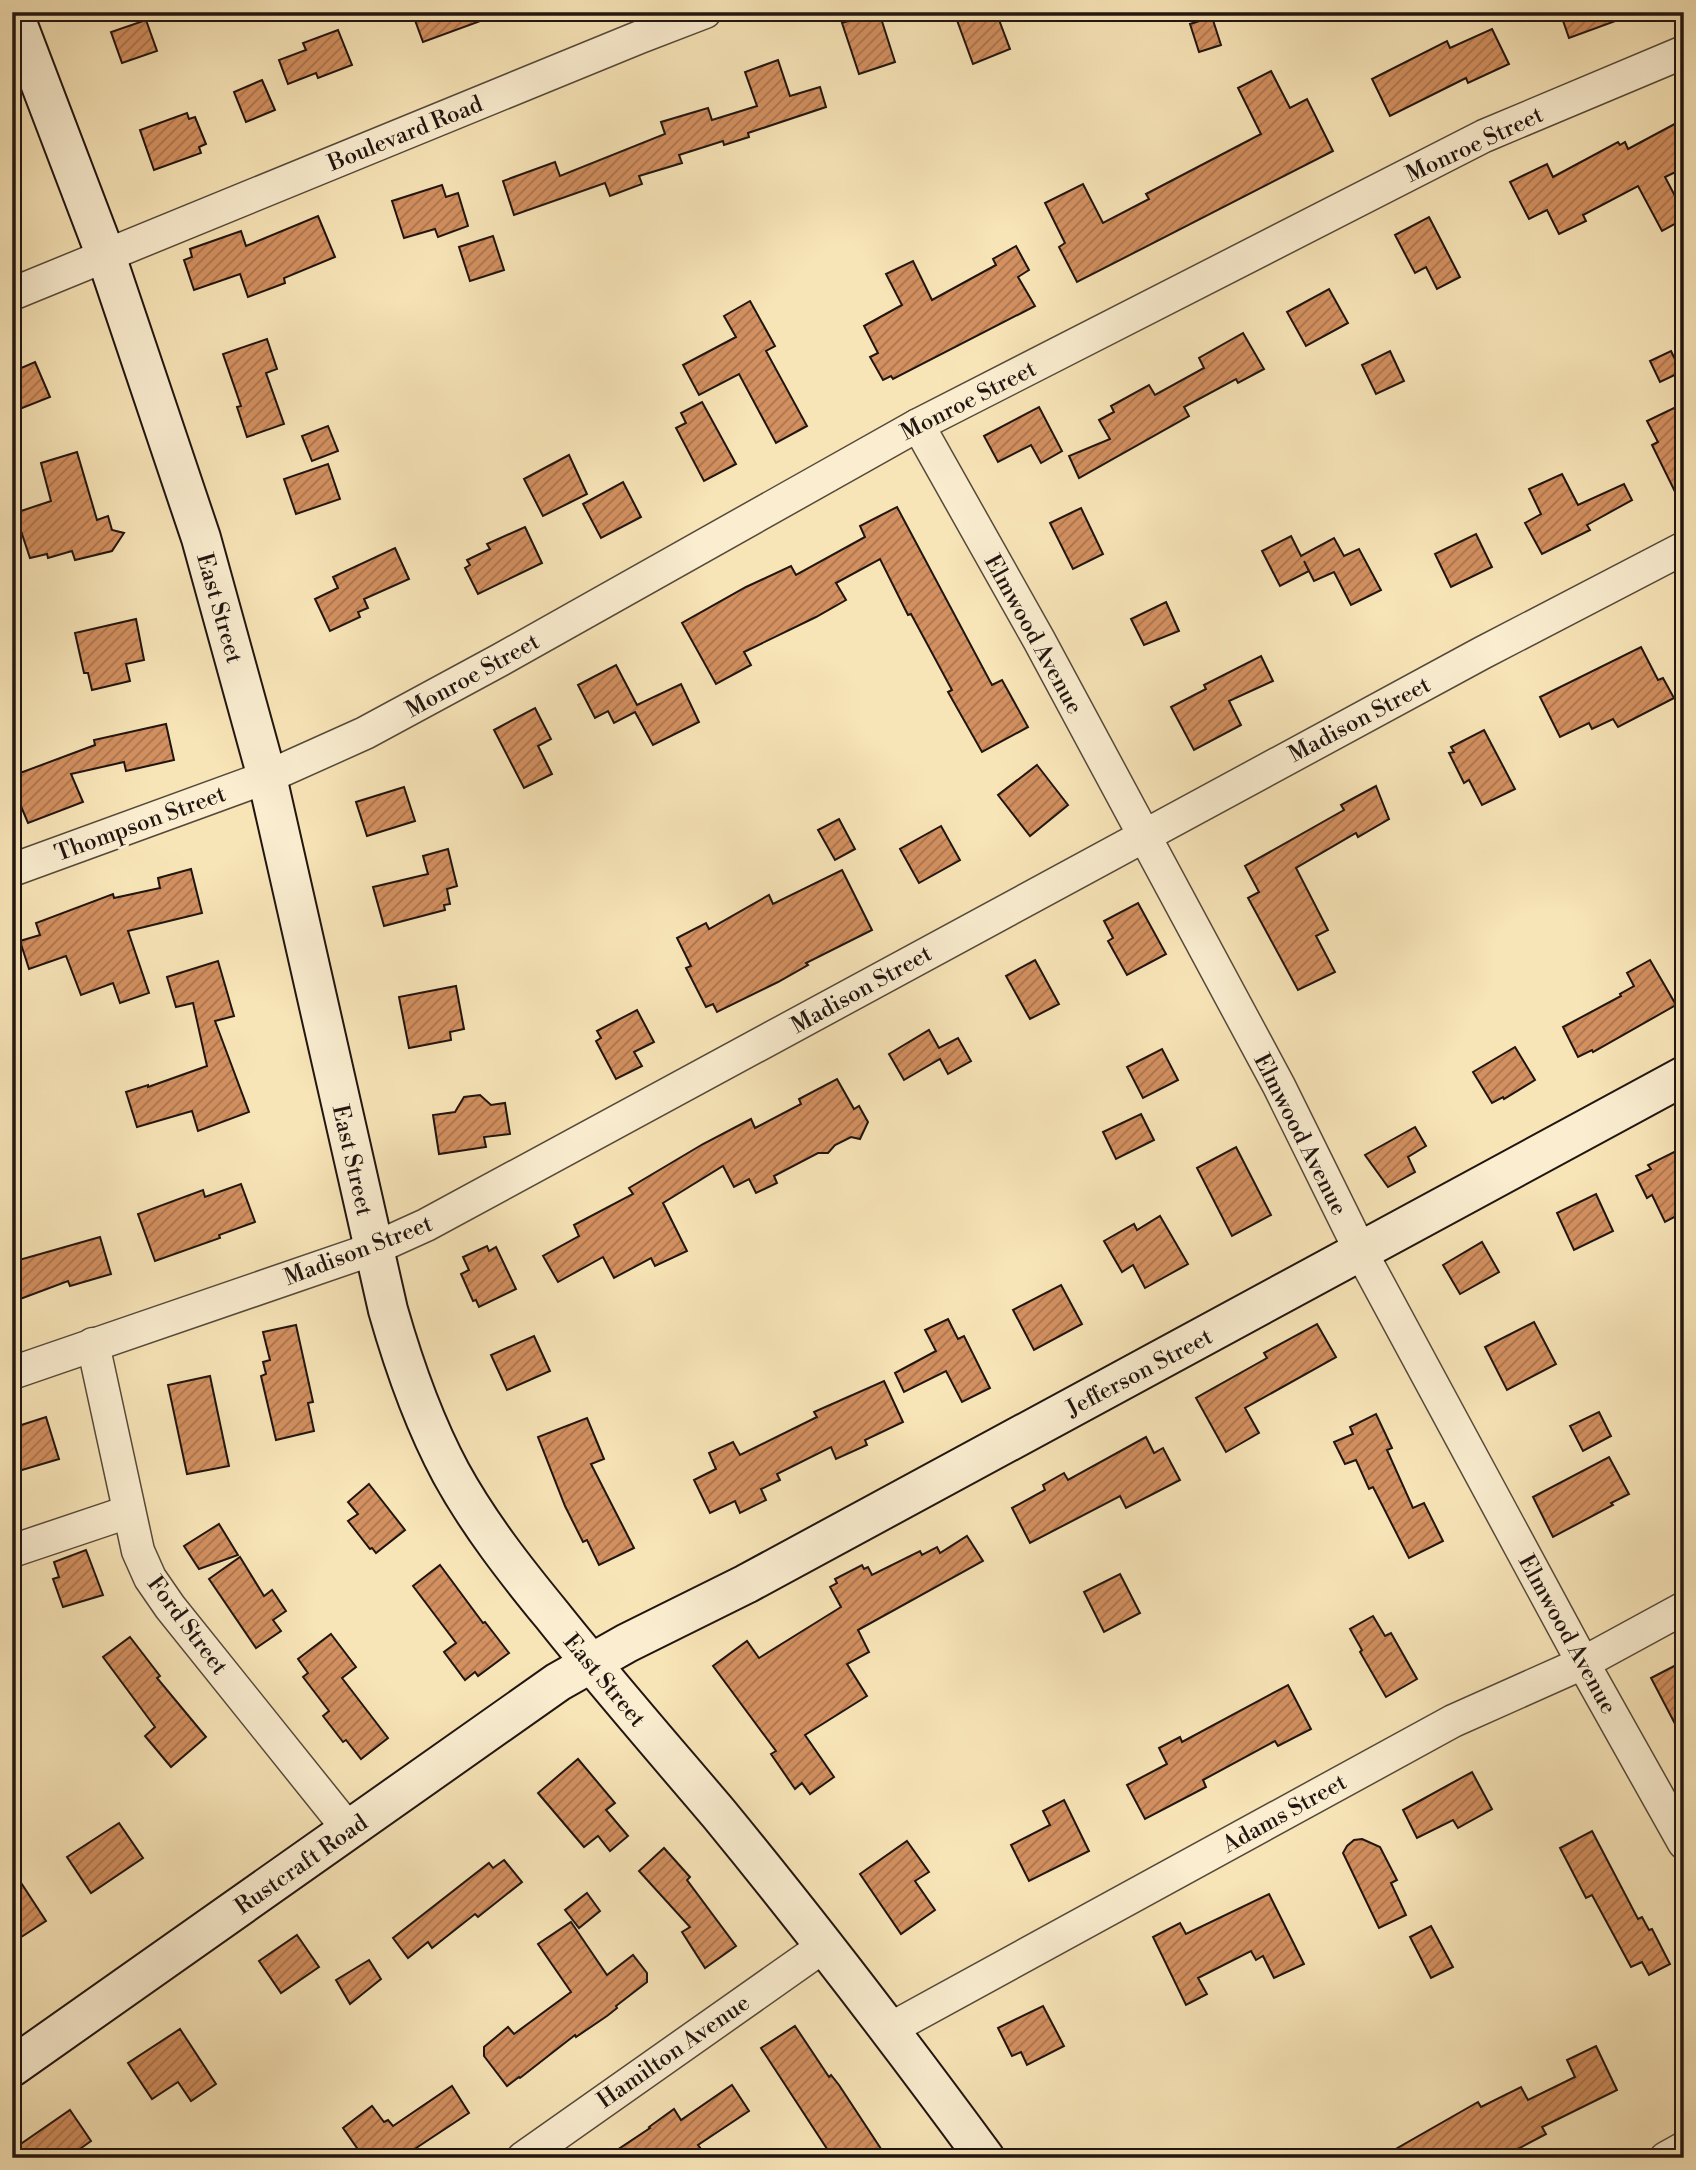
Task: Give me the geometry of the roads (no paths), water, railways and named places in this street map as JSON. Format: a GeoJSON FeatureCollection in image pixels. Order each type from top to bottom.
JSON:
{"type":"FeatureCollection","features":[{"type":"Feature","properties":{"kind":"main road","name":"East Street"},"geometry":{"type":"LineString","coordinates":[[13,12],[106,256],[201,538],[267,776],[373,1249],[403,1363],[423,1412],[451,1472],[509,1563],[824,1946],[890,2029],[985,2158]]}},
{"type":"Feature","properties":{"kind":"main road","name":"Jefferson Street"},"geometry":{"type":"LineString","coordinates":[[591,1663],[746,1584],[1684,1076]]}},
{"type":"Feature","properties":{"kind":"main road","name":"Rustcraft Road"},"geometry":{"type":"LineString","coordinates":[[12,2067],[558,1682],[591,1663]]}},
{"type":"Feature","properties":{"kind":"street","name":"Boulevard Road"},"geometry":{"type":"LineString","coordinates":[[12,293],[705,12]]}},
{"type":"Feature","properties":{"kind":"street","name":"Monroe Street"},"geometry":{"type":"LineString","coordinates":[[267,776],[365,733],[488,667],[918,425],[1484,136],[1684,52]]}},
{"type":"Feature","properties":{"kind":"street","name":"Elmwood Avenue"},"geometry":{"type":"LineString","coordinates":[[918,425],[1039,640],[1279,1086],[1361,1252],[1583,1663],[1684,1843]]}},
{"type":"Feature","properties":{"kind":"street","name":"Madison Street"},"geometry":{"type":"LineString","coordinates":[[12,1373],[373,1249],[414,1231],[1482,653],[1684,548]]}},
{"type":"Feature","properties":{"kind":"street","name":"Thompson Street"},"geometry":{"type":"LineString","coordinates":[[12,870],[267,776]]}},
{"type":"Feature","properties":{"kind":"street","name":"Ford Street"},"geometry":{"type":"LineString","coordinates":[[93,1344],[128,1512],[138,1551],[150,1578],[170,1607],[349,1830]]}},
{"type":"Feature","properties":{"kind":"street"},"geometry":{"type":"LineString","coordinates":[[12,1551],[128,1512]]}},
{"type":"Feature","properties":{"kind":"street","name":"Adams Street"},"geometry":{"type":"LineString","coordinates":[[890,2029],[1452,1721],[1583,1663],[1684,1608]]}},
{"type":"Feature","properties":{"kind":"street","name":"Hamilton Avenue"},"geometry":{"type":"LineString","coordinates":[[529,2156],[824,1946]]}},
{"type":"Feature","properties":{"kind":"street"},"geometry":{"type":"LineString","coordinates":[[1666,2158],[1684,2148]]}}]}
